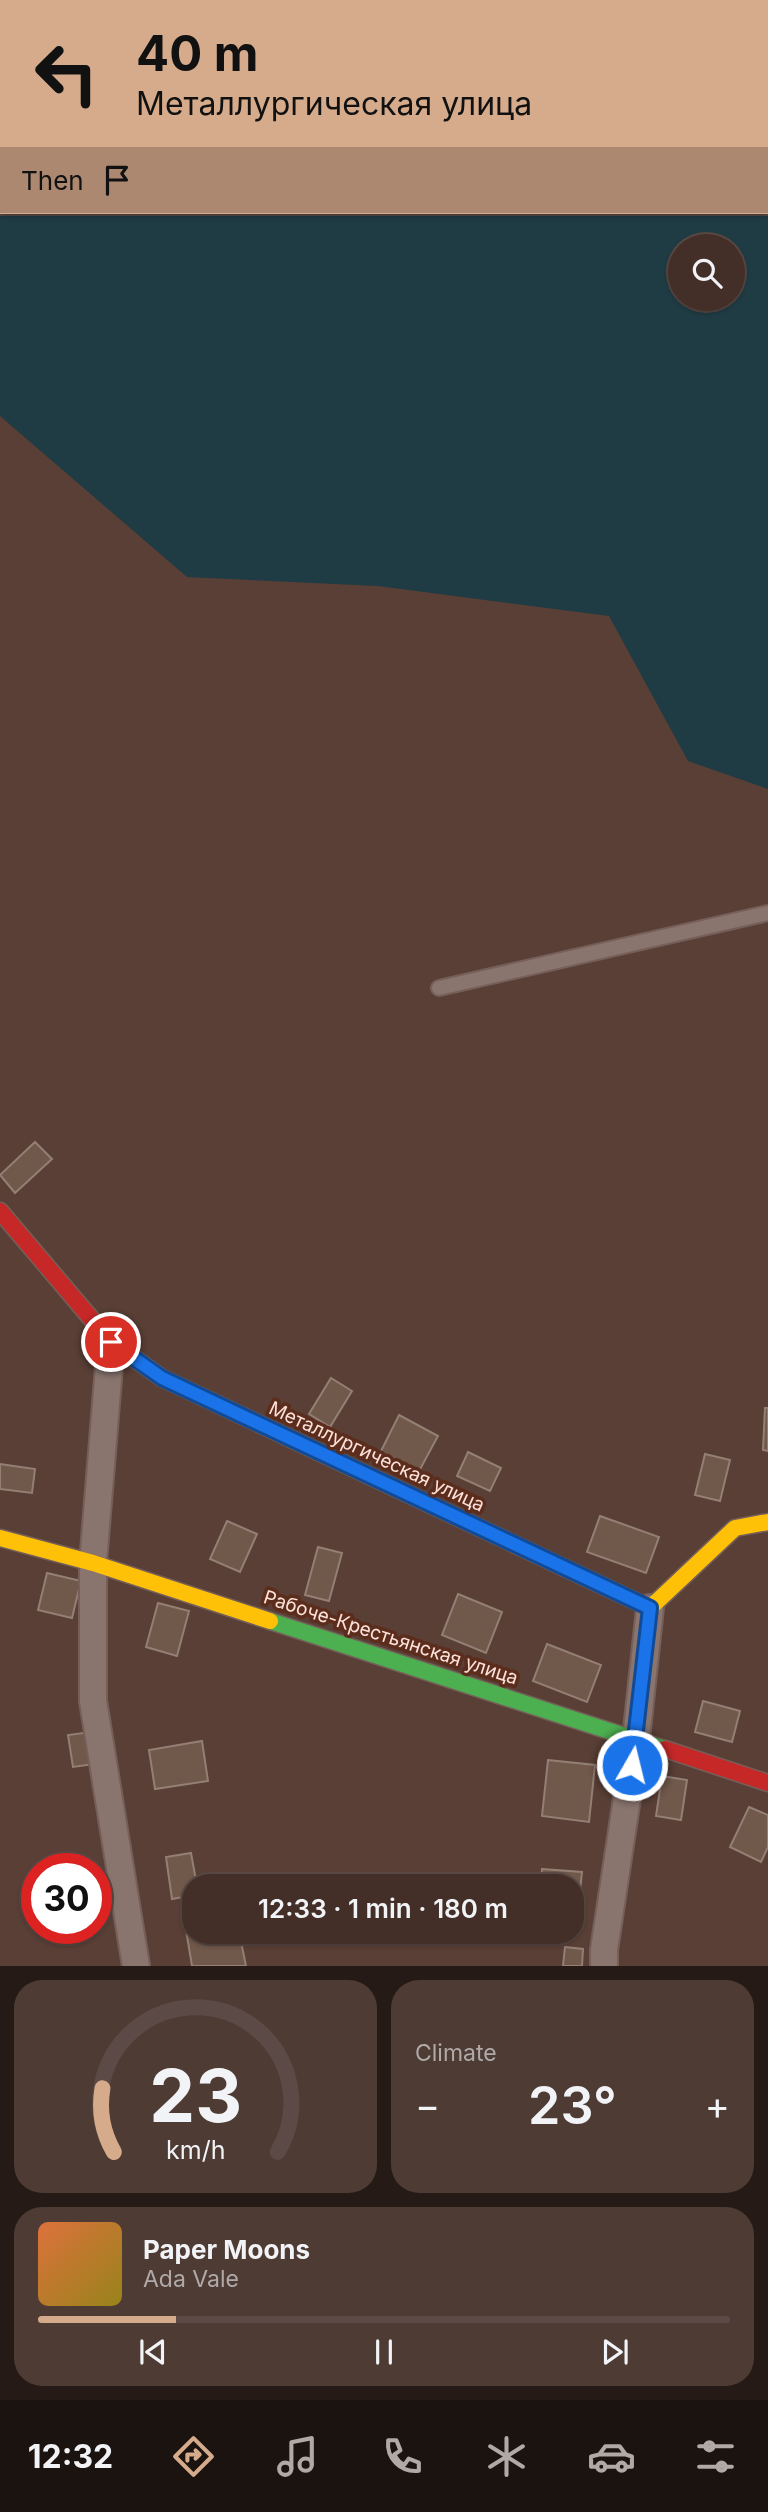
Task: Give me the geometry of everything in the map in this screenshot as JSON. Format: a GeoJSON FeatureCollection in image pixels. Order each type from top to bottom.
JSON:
{"type":"FeatureCollection","features":[{"type":"Feature","properties":{"kind":"street","name":"Металлургическая улица"},"geometry":{"type":"LineString","coordinates":[[0,1211],[111,1342],[162,1378],[650,1608]]}},
{"type":"Feature","properties":{"kind":"street"},"geometry":{"type":"LineString","coordinates":[[111,1342],[93,1563],[93,1701],[136,1966]]}},
{"type":"Feature","properties":{"kind":"street"},"geometry":{"type":"LineString","coordinates":[[604,1966],[604,1950],[636,1739],[650,1608],[735,1528],[768,1522]]}},
{"type":"Feature","properties":{"kind":"street","name":"Рабоче-Крестьянская улица"},"geometry":{"type":"LineString","coordinates":[[0,1538],[93,1563],[768,1783]]}},
{"type":"Feature","properties":{"kind":"lane"},"geometry":{"type":"LineString","coordinates":[[439,988],[768,912]]}},
{"type":"Feature","properties":{"kind":"water"},"geometry":{"type":"Polygon","coordinates":[[[0,214],[768,214],[768,789],[688,761],[609,616],[378,586],[187,577],[0,416],[0,214]]]}},
{"type":"Feature","properties":{"kind":"building"},"geometry":{"type":"Polygon","coordinates":[[[35,1142],[52,1159],[15,1193],[0,1175],[35,1142]]]}},
{"type":"Feature","properties":{"kind":"building"},"geometry":{"type":"Polygon","coordinates":[[[331,1378],[352,1391],[330,1427],[309,1414],[331,1378]]]}},
{"type":"Feature","properties":{"kind":"building"},"geometry":{"type":"Polygon","coordinates":[[[765,1408],[768,1408],[768,1451],[763,1450],[765,1408]]]}},
{"type":"Feature","properties":{"kind":"building"},"geometry":{"type":"Polygon","coordinates":[[[399,1415],[438,1436],[417,1475],[379,1455],[399,1415]]]}},
{"type":"Feature","properties":{"kind":"building"},"geometry":{"type":"Polygon","coordinates":[[[468,1452],[501,1468],[490,1491],[457,1476],[468,1452]]]}},
{"type":"Feature","properties":{"kind":"building"},"geometry":{"type":"Polygon","coordinates":[[[705,1454],[730,1460],[720,1501],[695,1495],[705,1454]]]}},
{"type":"Feature","properties":{"kind":"building"},"geometry":{"type":"Polygon","coordinates":[[[0,1464],[35,1469],[32,1493],[0,1489],[0,1464]]]}},
{"type":"Feature","properties":{"kind":"building"},"geometry":{"type":"Polygon","coordinates":[[[600,1516],[659,1537],[646,1573],[587,1552],[600,1516]]]}},
{"type":"Feature","properties":{"kind":"building"},"geometry":{"type":"Polygon","coordinates":[[[227,1521],[257,1534],[240,1572],[210,1559],[227,1521]]]}},
{"type":"Feature","properties":{"kind":"building"},"geometry":{"type":"Polygon","coordinates":[[[318,1547],[342,1553],[329,1601],[305,1595],[318,1547]]]}},
{"type":"Feature","properties":{"kind":"building"},"geometry":{"type":"Polygon","coordinates":[[[47,1573],[81,1581],[72,1618],[38,1610],[47,1573]]]}},
{"type":"Feature","properties":{"kind":"building"},"geometry":{"type":"Polygon","coordinates":[[[458,1594],[502,1612],[486,1653],[442,1635],[458,1594]]]}},
{"type":"Feature","properties":{"kind":"building"},"geometry":{"type":"Polygon","coordinates":[[[158,1603],[189,1611],[177,1656],[146,1647],[158,1603]]]}},
{"type":"Feature","properties":{"kind":"building"},"geometry":{"type":"Polygon","coordinates":[[[547,1644],[601,1665],[587,1702],[533,1681],[547,1644]]]}},
{"type":"Feature","properties":{"kind":"building"},"geometry":{"type":"Polygon","coordinates":[[[703,1701],[740,1711],[732,1742],[695,1732],[703,1701]]]}},
{"type":"Feature","properties":{"kind":"building"},"geometry":{"type":"Polygon","coordinates":[[[98,1731],[102,1763],[73,1767],[68,1735],[98,1731]]]}},
{"type":"Feature","properties":{"kind":"building"},"geometry":{"type":"Polygon","coordinates":[[[202,1741],[208,1781],[155,1789],[149,1750],[202,1741]]]}},
{"type":"Feature","properties":{"kind":"building"},"geometry":{"type":"Polygon","coordinates":[[[548,1760],[595,1765],[589,1822],[542,1816],[548,1760]]]}},
{"type":"Feature","properties":{"kind":"building"},"geometry":{"type":"Polygon","coordinates":[[[662,1776],[687,1780],[681,1820],[656,1816],[662,1776]]]}},
{"type":"Feature","properties":{"kind":"building"},"geometry":{"type":"Polygon","coordinates":[[[749,1807],[768,1815],[768,1847],[761,1862],[730,1847],[749,1807]]]}},
{"type":"Feature","properties":{"kind":"building"},"geometry":{"type":"Polygon","coordinates":[[[191,1853],[195,1874],[182,1874],[182,1897],[172,1899],[166,1857],[191,1853]]]}},
{"type":"Feature","properties":{"kind":"building"},"geometry":{"type":"Polygon","coordinates":[[[542,1869],[582,1872],[582,1874],[542,1874],[542,1869]]]}},
{"type":"Feature","properties":{"kind":"building"},"geometry":{"type":"Polygon","coordinates":[[[188,1944],[241,1944],[246,1966],[192,1966],[188,1944]]]}},
{"type":"Feature","properties":{"kind":"building"},"geometry":{"type":"Polygon","coordinates":[[[565,1947],[583,1949],[582,1966],[563,1966],[565,1947]]]}},
{"type":"Feature","properties":{"kind":"traffic: fast"},"geometry":{"type":"LineString","coordinates":[[270,1621],[665,1749]]}},
{"type":"Feature","properties":{"kind":"traffic: slow"},"geometry":{"type":"LineString","coordinates":[[480,1528],[650,1608],[735,1528],[768,1522]]}},
{"type":"Feature","properties":{"kind":"traffic: slow"},"geometry":{"type":"LineString","coordinates":[[0,1538],[93,1563],[270,1621]]}},
{"type":"Feature","properties":{"kind":"traffic: jam"},"geometry":{"type":"LineString","coordinates":[[0,1211],[111,1342],[162,1378],[480,1528]]}},
{"type":"Feature","properties":{"kind":"traffic: jam"},"geometry":{"type":"LineString","coordinates":[[665,1749],[768,1783]]}},
{"type":"Feature","properties":{"kind":"route"},"geometry":{"type":"LineString","coordinates":[[111,1342],[162,1378],[650,1608],[632,1765]]}}]}
